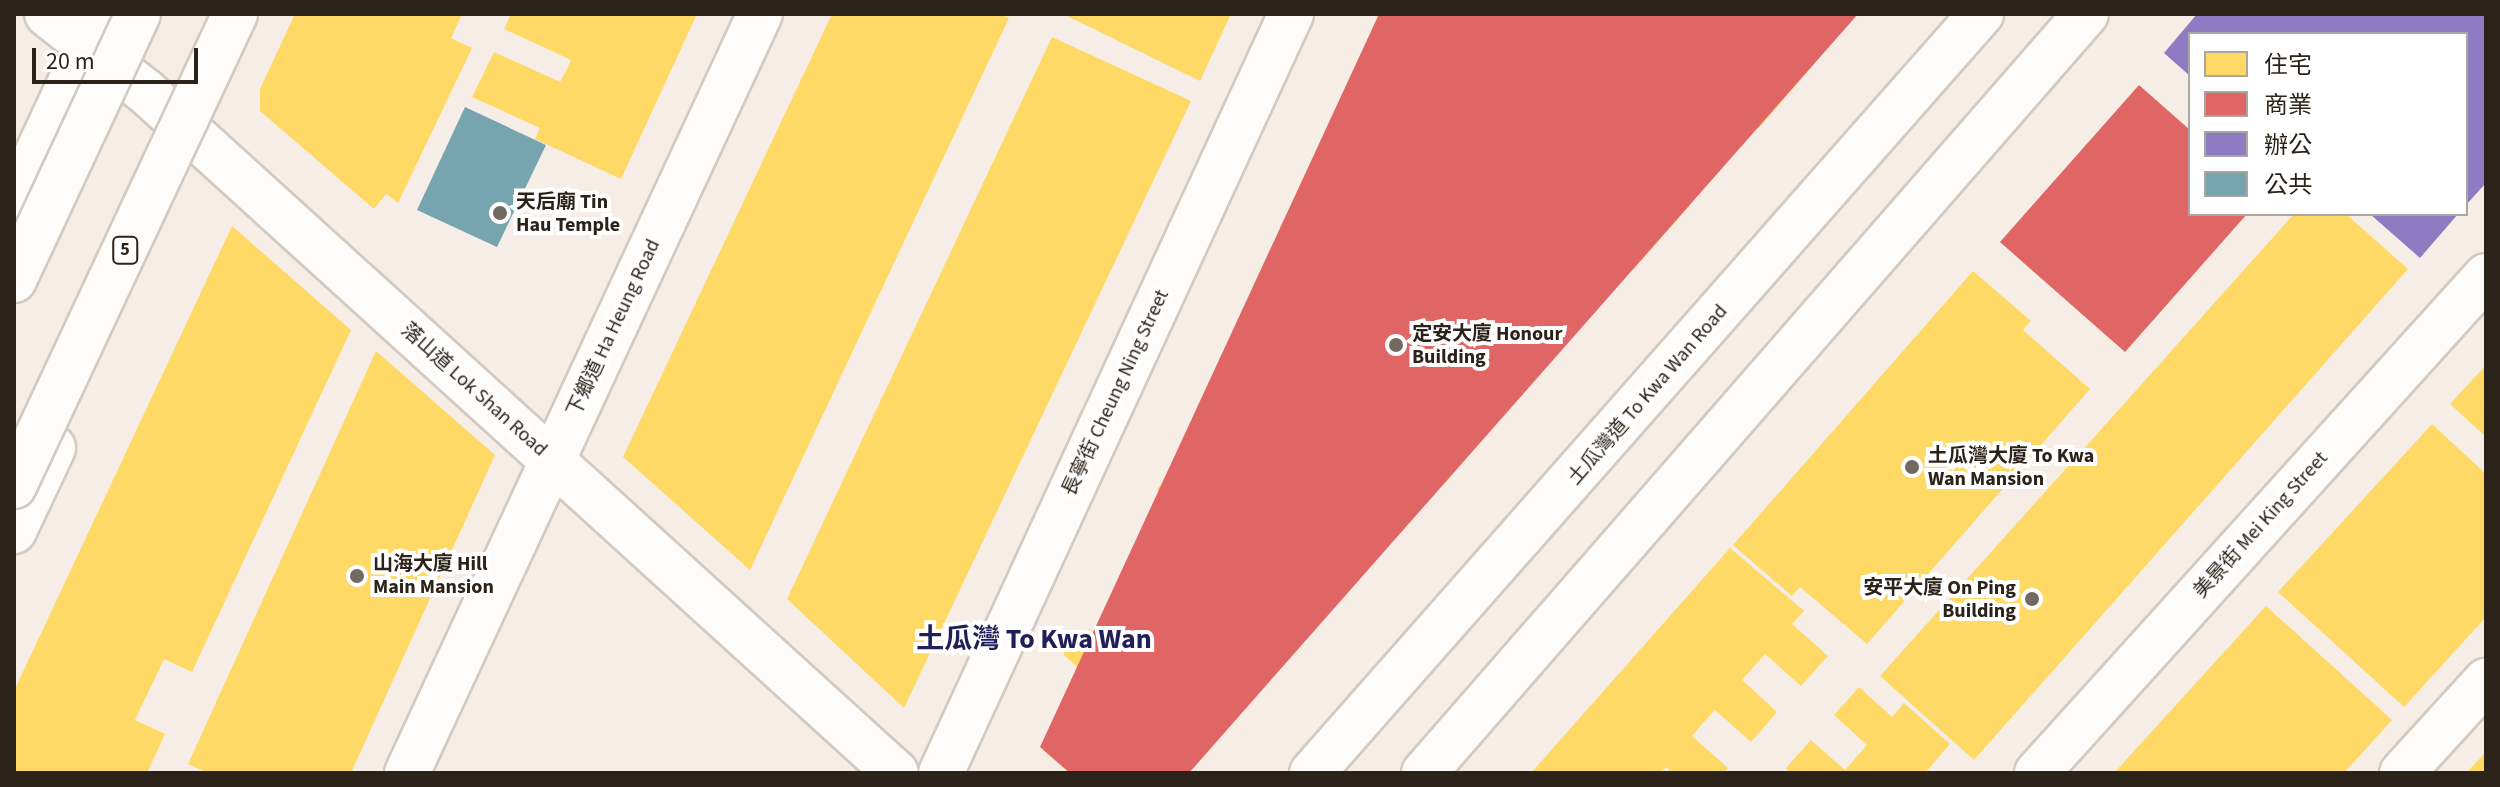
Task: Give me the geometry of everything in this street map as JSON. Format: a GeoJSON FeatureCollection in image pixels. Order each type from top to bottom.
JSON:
{"type":"FeatureCollection","features":[{"type":"Feature","properties":{"kind":"main road","name":"落山道 Lok Shan Road"},"geometry":{"type":"LineString","coordinates":[[47,14],[95,29],[197,138],[896,773]]}},
{"type":"Feature","properties":{"kind":"main road"},"geometry":{"type":"LineString","coordinates":[[14,280],[138,14]]}},
{"type":"Feature","properties":{"kind":"main road","name":"5"},"geometry":{"type":"LineString","coordinates":[[14,486],[235,14]]}},
{"type":"Feature","properties":{"kind":"main road"},"geometry":{"type":"LineString","coordinates":[[14,531],[254,14]]}},
{"type":"Feature","properties":{"kind":"main road","name":"下鄉道 Ha Heung Road"},"geometry":{"type":"LineString","coordinates":[[407,773],[760,14]]}},
{"type":"Feature","properties":{"kind":"main road","name":"長寧街 Cheung Ning Street"},"geometry":{"type":"LineString","coordinates":[[941,773],[1291,14]]}},
{"type":"Feature","properties":{"kind":"main road","name":"土瓜灣道 To Kwa Wan Road"},"geometry":{"type":"LineString","coordinates":[[1312,773],[1981,14]]}},
{"type":"Feature","properties":{"kind":"main road"},"geometry":{"type":"LineString","coordinates":[[1424,773],[2086,14]]}},
{"type":"Feature","properties":{"kind":"main road"},"geometry":{"type":"LineString","coordinates":[[14,203],[95,29]]}},
{"type":"Feature","properties":{"kind":"main road","name":"美景街 Mei King Street"},"geometry":{"type":"LineString","coordinates":[[2058,766],[2486,276]]}},
{"type":"Feature","properties":{"kind":"main road"},"geometry":{"type":"LineString","coordinates":[[2402,773],[2486,681]]}},
{"type":"Feature","properties":{"kind":"building: 住宅"},"geometry":{"type":"Polygon","coordinates":[[[295,14],[462,14],[451,38],[472,48],[398,203],[386,194],[374,209],[260,111],[260,89],[295,14]]]}},
{"type":"Feature","properties":{"kind":"building: 住宅"},"geometry":{"type":"Polygon","coordinates":[[[511,14],[697,14],[621,179],[535,139],[540,128],[472,97],[494,52],[560,82],[566,71],[571,60],[504,29],[511,14]]]}},
{"type":"Feature","properties":{"kind":"building: 住宅"},"geometry":{"type":"Polygon","coordinates":[[[832,14],[1000,14],[1009,18],[750,570],[623,457],[832,14]]]}},
{"type":"Feature","properties":{"kind":"building: 住宅"},"geometry":{"type":"Polygon","coordinates":[[[1063,14],[1231,14],[1200,81],[1063,14]]]}},
{"type":"Feature","properties":{"kind":"building: 住宅"},"geometry":{"type":"Polygon","coordinates":[[[1392,14],[1535,14],[1548,26],[1521,57],[1550,82],[1536,98],[1553,115],[1568,98],[1597,123],[1625,92],[1642,106],[1656,91],[1639,76],[1664,49],[1625,14],[1808,14],[1787,38],[1815,63],[1758,129],[1728,103],[1702,132],[1686,117],[1672,134],[1689,149],[1661,180],[1690,205],[1634,269],[1606,244],[1548,309],[1530,293],[1517,308],[1533,323],[1469,397],[1498,422],[1443,485],[1413,459],[1386,490],[1369,476],[1353,494],[1371,509],[1345,537],[1374,563],[1316,628],[1287,602],[1261,632],[1247,619],[1232,635],[1249,650],[1222,680],[1249,704],[1194,767],[1167,743],[1140,773],[1069,773],[1043,750],[1099,687],[1063,654],[1089,629],[1097,635],[1132,597],[1158,620],[1186,593],[1202,608],[1216,591],[1197,575],[1223,546],[1157,489],[1216,423],[1280,479],[1306,451],[1322,466],[1337,449],[1319,434],[1347,403],[1318,379],[1376,313],[1404,337],[1467,265],[1485,280],[1500,265],[1483,250],[1540,186],[1512,162],[1527,146],[1509,129],[1493,147],[1465,122],[1407,184],[1342,127],[1399,63],[1371,38],[1392,14]]]}},
{"type":"Feature","properties":{"kind":"building: 住宅"},"geometry":{"type":"Polygon","coordinates":[[[2197,14],[2249,14],[2270,32],[2205,32],[2192,20],[2197,14]]]}},
{"type":"Feature","properties":{"kind":"building: 住宅"},"geometry":{"type":"Polygon","coordinates":[[[2281,14],[2410,14],[2418,21],[2408,32],[2287,32],[2293,25],[2281,14]]]}},
{"type":"Feature","properties":{"kind":"building: 住宅"},"geometry":{"type":"Polygon","coordinates":[[[1052,37],[1191,101],[904,708],[787,599],[1052,37]]]}},
{"type":"Feature","properties":{"kind":"building: 住宅"},"geometry":{"type":"Polygon","coordinates":[[[2188,129],[2188,179],[2159,213],[2166,219],[2159,228],[2166,235],[2151,252],[2139,257],[2129,253],[2079,311],[2044,275],[2072,242],[2037,211],[2100,137],[2136,169],[2165,136],[2175,144],[2188,129]]]}},
{"type":"Feature","properties":{"kind":"building: 住宅"},"geometry":{"type":"Polygon","coordinates":[[[2292,216],[2348,216],[2408,269],[1974,760],[1880,676],[2292,216]]]}},
{"type":"Feature","properties":{"kind":"building: 住宅"},"geometry":{"type":"Polygon","coordinates":[[[232,226],[351,330],[192,672],[164,659],[135,720],[165,734],[147,773],[14,773],[14,691],[232,226]]]}},
{"type":"Feature","properties":{"kind":"building: 住宅","name":"土瓜灣大廈 To Kwa Wan Mansion"},"geometry":{"type":"Polygon","coordinates":[[[1973,271],[2031,321],[2023,330],[2090,389],[1867,644],[1800,587],[1792,596],[1733,545],[1973,271]]]}},
{"type":"Feature","properties":{"kind":"building: 住宅","name":"山海大廈 Hill Main Mansion"},"geometry":{"type":"Polygon","coordinates":[[[376,351],[495,455],[351,773],[208,773],[188,764],[376,351]]]}},
{"type":"Feature","properties":{"kind":"building: 住宅"},"geometry":{"type":"Polygon","coordinates":[[[2486,365],[2486,437],[2450,404],[2486,365]]]}},
{"type":"Feature","properties":{"kind":"building: 住宅"},"geometry":{"type":"Polygon","coordinates":[[[2432,424],[2486,474],[2486,617],[2404,707],[2278,592],[2432,424]]]}},
{"type":"Feature","properties":{"kind":"building: 住宅"},"geometry":{"type":"Polygon","coordinates":[[[1730,548],[1804,611],[1792,624],[1828,656],[1801,686],[1765,654],[1742,680],[1777,712],[1751,742],[1715,710],[1703,723],[1692,736],[1728,768],[1724,773],[1672,773],[1666,767],[1660,773],[1531,773],[1730,548]]]}},
{"type":"Feature","properties":{"kind":"building: 住宅"},"geometry":{"type":"Polygon","coordinates":[[[2266,606],[2392,720],[2344,773],[2114,773],[2266,606]]]}},
{"type":"Feature","properties":{"kind":"building: 住宅"},"geometry":{"type":"Polygon","coordinates":[[[1859,687],[1892,717],[1904,703],[1950,744],[1925,773],[1791,773],[1786,768],[1811,740],[1845,770],[1867,745],[1834,715],[1859,687]]]}},
{"type":"Feature","properties":{"kind":"building: 住宅"},"geometry":{"type":"Polygon","coordinates":[[[2486,752],[2486,773],[2466,773],[2486,752]]]}},
{"type":"Feature","properties":{"kind":"building: 商業","name":"定安大廈 Honour Building"},"geometry":{"type":"Polygon","coordinates":[[[1379,14],[1858,14],[1189,773],[1070,773],[1040,747],[1379,14]]]}},
{"type":"Feature","properties":{"kind":"building: 商業"},"geometry":{"type":"Polygon","coordinates":[[[2139,85],[2188,128],[2188,216],[2245,216],[2125,352],[2000,242],[2139,85]]]}},
{"type":"Feature","properties":{"kind":"building: 辦公"},"geometry":{"type":"Polygon","coordinates":[[[2197,14],[2486,14],[2486,183],[2468,203],[2468,32],[2188,32],[2188,74],[2164,53],[2197,14]]]}},
{"type":"Feature","properties":{"kind":"building: 辦公"},"geometry":{"type":"Polygon","coordinates":[[[2372,216],[2456,216],[2420,258],[2372,216]]]}},
{"type":"Feature","properties":{"kind":"building: 公共"},"geometry":{"type":"Polygon","coordinates":[[[465,107],[546,145],[497,247],[417,210],[465,107]]]}},
{"type":"Feature","properties":{"kind":"place","name":"天后廟 Tin Hau Temple"},"geometry":{"type":"Point","coordinates":[500,213]}},
{"type":"Feature","properties":{"kind":"place","name":"定安大廈 Honour Building"},"geometry":{"type":"Point","coordinates":[1396,345]}},
{"type":"Feature","properties":{"kind":"place","name":"土瓜灣大廈 To Kwa Wan Mansion"},"geometry":{"type":"Point","coordinates":[1912,467]}},
{"type":"Feature","properties":{"kind":"place","name":"山海大廈 Hill Main Mansion"},"geometry":{"type":"Point","coordinates":[357,576]}},
{"type":"Feature","properties":{"kind":"place","name":"安平大廈 On Ping Building"},"geometry":{"type":"Point","coordinates":[2032,599]}},
{"type":"Feature","properties":{"kind":"district","name":"土瓜灣 To Kwa Wan"},"geometry":{"type":"Point","coordinates":[1034,639]}}]}
